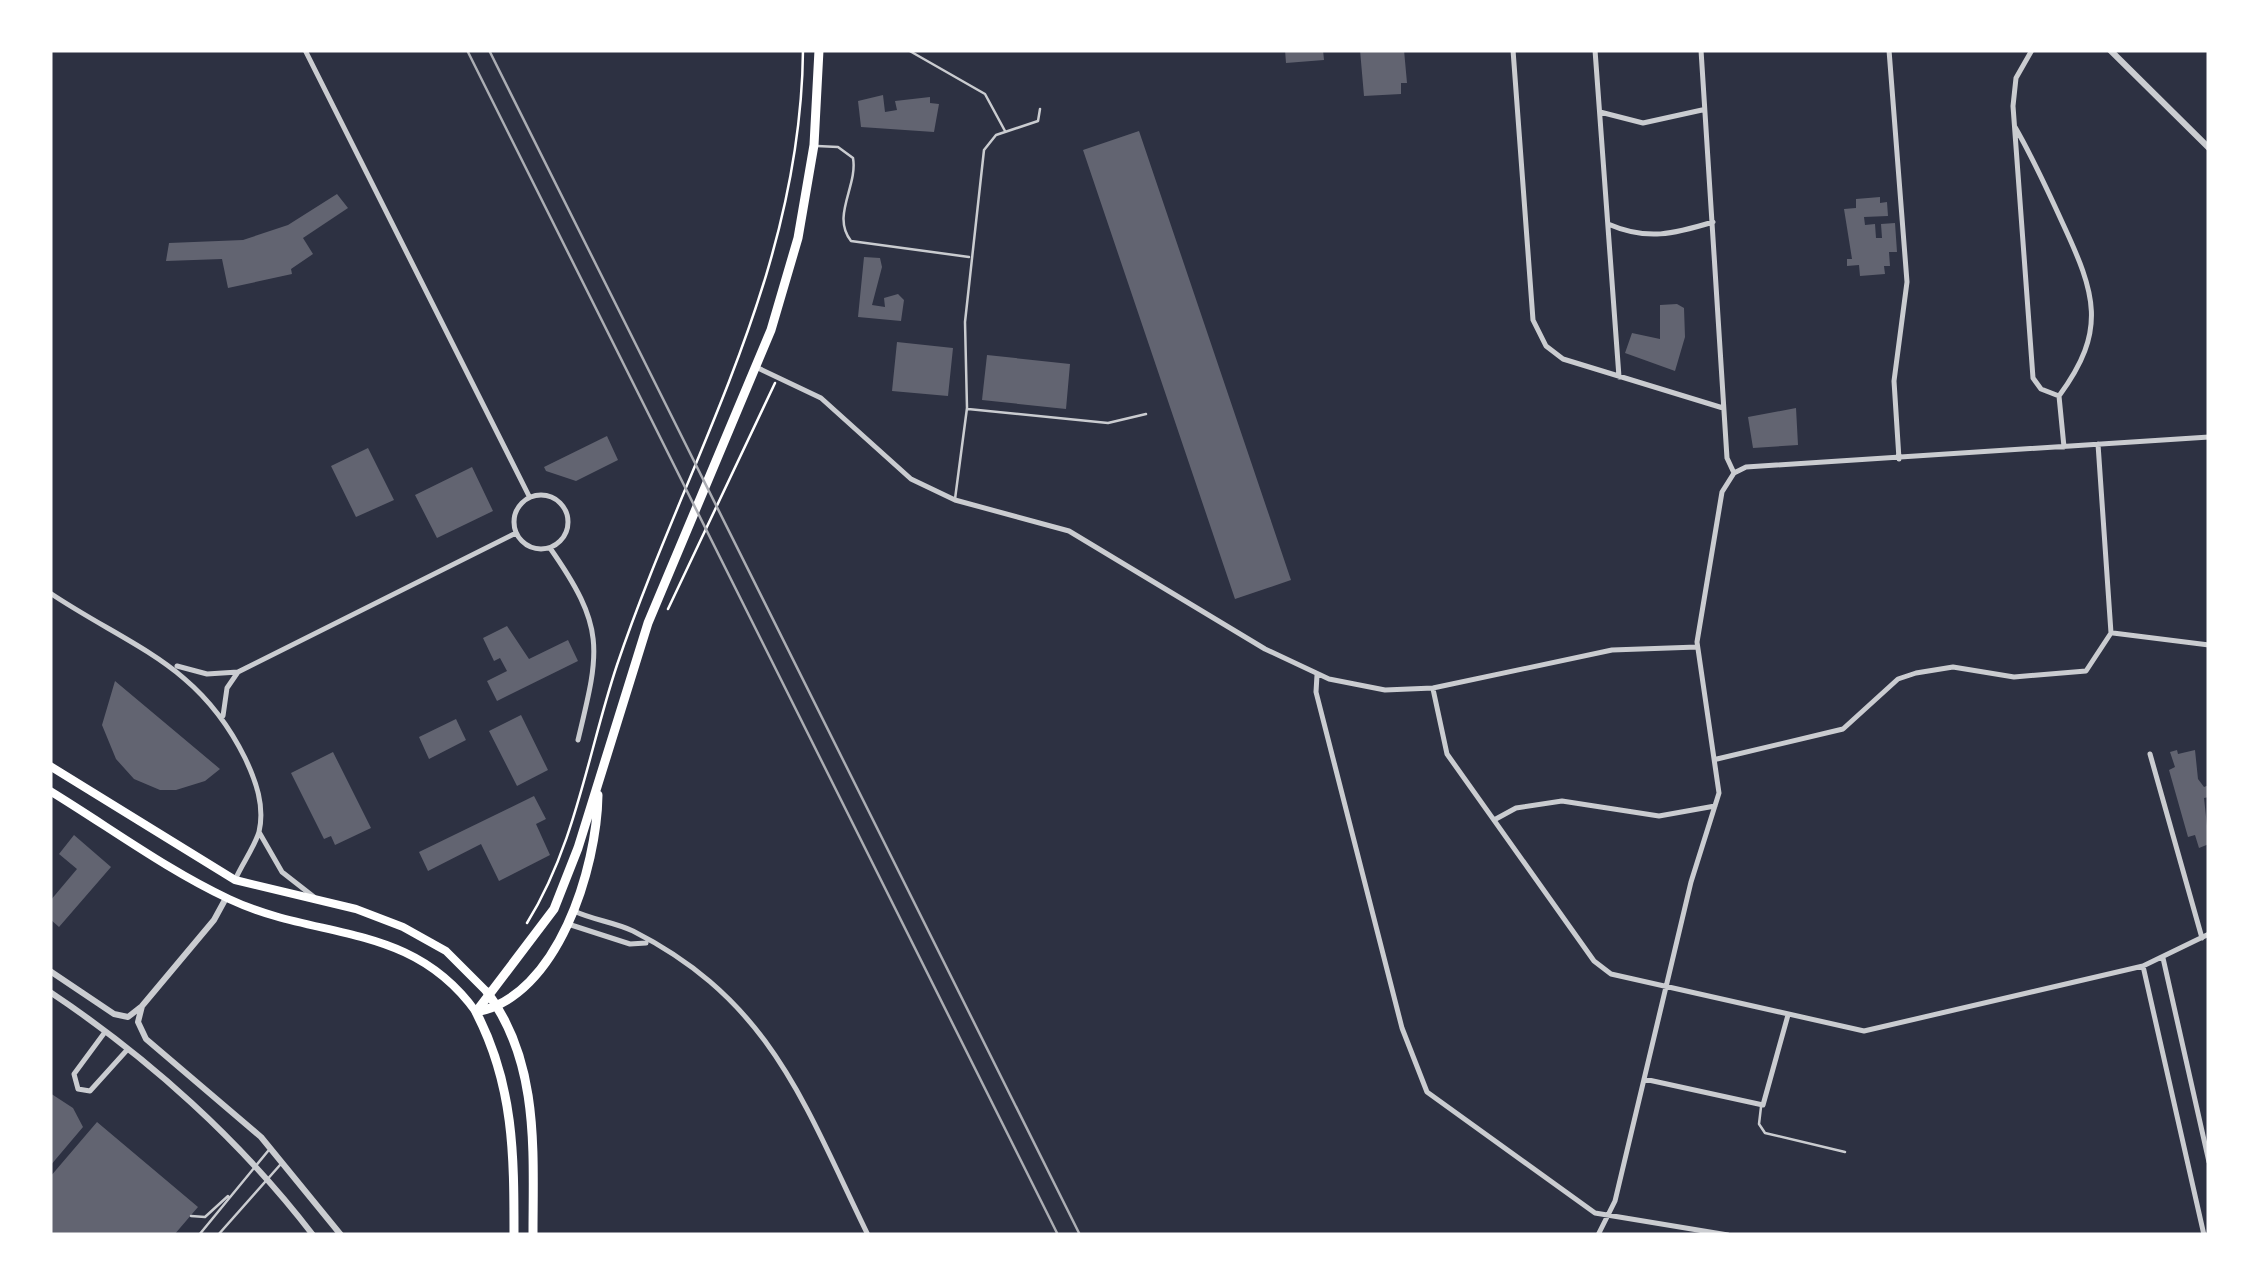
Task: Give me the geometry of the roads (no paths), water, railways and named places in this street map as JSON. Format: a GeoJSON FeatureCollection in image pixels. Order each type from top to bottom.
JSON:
{"type":"FeatureCollection","features":[{"type":"Feature","properties":{"kind":"main road"},"geometry":{"type":"LineString","coordinates":[[476,1012],[487,992],[516,962],[554,909],[598,786],[648,623],[758,368],[788,277],[814,145],[819,50]]}},
{"type":"Feature","properties":{"kind":"main road"},"geometry":{"type":"LineString","coordinates":[[50,766],[235,880],[385,918],[454,958],[499,1008],[519,1050],[530,1099],[534,1235]]}},
{"type":"Feature","properties":{"kind":"main road"},"geometry":{"type":"LineString","coordinates":[[476,1012],[499,1008],[544,960],[568,924],[594,849],[598,786]]}},
{"type":"Feature","properties":{"kind":"main road"},"geometry":{"type":"LineString","coordinates":[[50,792],[226,898],[386,942],[448,980],[476,1012],[498,1060],[510,1104],[514,1235]]}},
{"type":"Feature","properties":{"kind":"main road"},"geometry":{"type":"LineString","coordinates":[[226,898],[235,880]]}},
{"type":"Feature","properties":{"kind":"main road"},"geometry":{"type":"LineString","coordinates":[[554,909],[574,911]]}},
{"type":"Feature","properties":{"kind":"main road"},"geometry":{"type":"LineString","coordinates":[[554,909],[568,924]]}},
{"type":"Feature","properties":{"kind":"street"},"geometry":{"type":"LineString","coordinates":[[305,50],[529,496]]}},
{"type":"Feature","properties":{"kind":"street"},"geometry":{"type":"LineString","coordinates":[[1513,50],[1535,326],[1557,356],[1724,408]]}},
{"type":"Feature","properties":{"kind":"street"},"geometry":{"type":"LineString","coordinates":[[1595,50],[1619,377]]}},
{"type":"Feature","properties":{"kind":"street"},"geometry":{"type":"LineString","coordinates":[[1701,50],[1727,458],[1734,473]]}},
{"type":"Feature","properties":{"kind":"street"},"geometry":{"type":"LineString","coordinates":[[1889,50],[1907,282],[1894,381],[1900,459]]}},
{"type":"Feature","properties":{"kind":"street"},"geometry":{"type":"LineString","coordinates":[[2032,50],[2014,89],[2033,378],[2041,389],[2059,396]]}},
{"type":"Feature","properties":{"kind":"street"},"geometry":{"type":"LineString","coordinates":[[2110,50],[2209,148]]}},
{"type":"Feature","properties":{"kind":"street"},"geometry":{"type":"LineString","coordinates":[[1600,112],[1642,124],[1702,110]]}},
{"type":"Feature","properties":{"kind":"street"},"geometry":{"type":"LineString","coordinates":[[2015,126],[2078,256],[2093,300],[2087,348],[2059,396],[2064,446]]}},
{"type":"Feature","properties":{"kind":"street"},"geometry":{"type":"LineString","coordinates":[[1608,224],[1646,236],[1713,222]]}},
{"type":"Feature","properties":{"kind":"street"},"geometry":{"type":"LineString","coordinates":[[758,368],[821,398],[897,469],[955,500],[1069,531],[1317,675],[1372,688],[1433,688],[1612,650],[1698,647]]}},
{"type":"Feature","properties":{"kind":"street"},"geometry":{"type":"LineString","coordinates":[[1598,1235],[1604,1216],[1615,1201],[1666,987],[1715,806],[1716,759],[1698,647],[1722,492],[1734,473],[1746,467],[2209,437]]}},
{"type":"Feature","properties":{"kind":"street"},"geometry":{"type":"LineString","coordinates":[[1716,759],[1843,729],[1894,682],[1916,673],[1953,667],[2014,677],[2086,671],[2111,633],[2098,444]]}},
{"type":"Feature","properties":{"kind":"street"},"geometry":{"type":"LineString","coordinates":[[529,496],[554,498],[567,513],[566,532],[550,548],[533,548],[516,533],[516,514],[529,496]]}},
{"type":"Feature","properties":{"kind":"street"},"geometry":{"type":"LineString","coordinates":[[170,664],[207,674],[238,672],[516,533]]}},
{"type":"Feature","properties":{"kind":"street"},"geometry":{"type":"LineString","coordinates":[[550,548],[596,637],[597,656],[578,740]]}},
{"type":"Feature","properties":{"kind":"street"},"geometry":{"type":"LineString","coordinates":[[50,593],[170,664],[203,692],[223,719],[257,787],[261,809],[258,832],[235,880]]}},
{"type":"Feature","properties":{"kind":"street"},"geometry":{"type":"LineString","coordinates":[[2111,633],[2209,645]]}},
{"type":"Feature","properties":{"kind":"street"},"geometry":{"type":"LineString","coordinates":[[223,719],[224,695],[238,672]]}},
{"type":"Feature","properties":{"kind":"street"},"geometry":{"type":"LineString","coordinates":[[1317,675],[1316,692],[1368,903],[1419,1079],[1443,1106],[1604,1216],[1728,1235]]}},
{"type":"Feature","properties":{"kind":"street"},"geometry":{"type":"LineString","coordinates":[[1433,688],[1445,749],[1598,965],[1611,974],[1869,1031],[2143,966],[2205,936],[2150,754]]}},
{"type":"Feature","properties":{"kind":"street"},"geometry":{"type":"LineString","coordinates":[[1494,820],[1520,807],[1562,800],[1658,816],[1715,806]]}},
{"type":"Feature","properties":{"kind":"street"},"geometry":{"type":"LineString","coordinates":[[258,832],[282,872],[317,900]]}},
{"type":"Feature","properties":{"kind":"street"},"geometry":{"type":"LineString","coordinates":[[50,971],[119,1017],[128,1017],[142,1006],[214,920],[226,898]]}},
{"type":"Feature","properties":{"kind":"street"},"geometry":{"type":"LineString","coordinates":[[574,911],[634,932],[711,980],[746,1013],[795,1088],[868,1235]]}},
{"type":"Feature","properties":{"kind":"street"},"geometry":{"type":"LineString","coordinates":[[568,924],[630,944],[648,943]]}},
{"type":"Feature","properties":{"kind":"street"},"geometry":{"type":"LineString","coordinates":[[2163,958],[2209,1162]]}},
{"type":"Feature","properties":{"kind":"street"},"geometry":{"type":"LineString","coordinates":[[2143,966],[2204,1235]]}},
{"type":"Feature","properties":{"kind":"street"},"geometry":{"type":"LineString","coordinates":[[50,992],[127,1050],[256,1164],[313,1235]]}},
{"type":"Feature","properties":{"kind":"street"},"geometry":{"type":"LineString","coordinates":[[142,1006],[138,1026],[146,1039],[271,1148],[341,1235]]}},
{"type":"Feature","properties":{"kind":"street"},"geometry":{"type":"LineString","coordinates":[[1644,1079],[1761,1105],[1768,1098],[1788,1015]]}},
{"type":"Feature","properties":{"kind":"street"},"geometry":{"type":"LineString","coordinates":[[105,1032],[74,1074],[78,1088],[90,1091],[127,1050]]}},
{"type":"Feature","properties":{"kind":"lane"},"geometry":{"type":"LineString","coordinates":[[908,50],[985,94],[1006,132]]}},
{"type":"Feature","properties":{"kind":"lane"},"geometry":{"type":"LineString","coordinates":[[955,500],[967,408],[965,322],[970,258],[985,146],[1006,132],[1038,121],[1040,109]]}},
{"type":"Feature","properties":{"kind":"lane"},"geometry":{"type":"LineString","coordinates":[[814,145],[838,147],[852,158],[853,180],[842,222],[854,244],[970,258]]}},
{"type":"Feature","properties":{"kind":"lane"},"geometry":{"type":"LineString","coordinates":[[967,408],[1108,423],[1146,414]]}},
{"type":"Feature","properties":{"kind":"lane"},"geometry":{"type":"LineString","coordinates":[[1761,1105],[1760,1124],[1767,1135],[1845,1152]]}},
{"type":"Feature","properties":{"kind":"lane"},"geometry":{"type":"LineString","coordinates":[[199,1235],[271,1148]]}},
{"type":"Feature","properties":{"kind":"lane"},"geometry":{"type":"LineString","coordinates":[[218,1235],[283,1162]]}},
{"type":"Feature","properties":{"kind":"lane"},"geometry":{"type":"LineString","coordinates":[[190,1216],[206,1217],[232,1192]]}},
{"type":"Feature","properties":{"kind":"railway"},"geometry":{"type":"LineString","coordinates":[[467,50],[1058,1235]]}},
{"type":"Feature","properties":{"kind":"railway"},"geometry":{"type":"LineString","coordinates":[[489,50],[1080,1235]]}}]}
